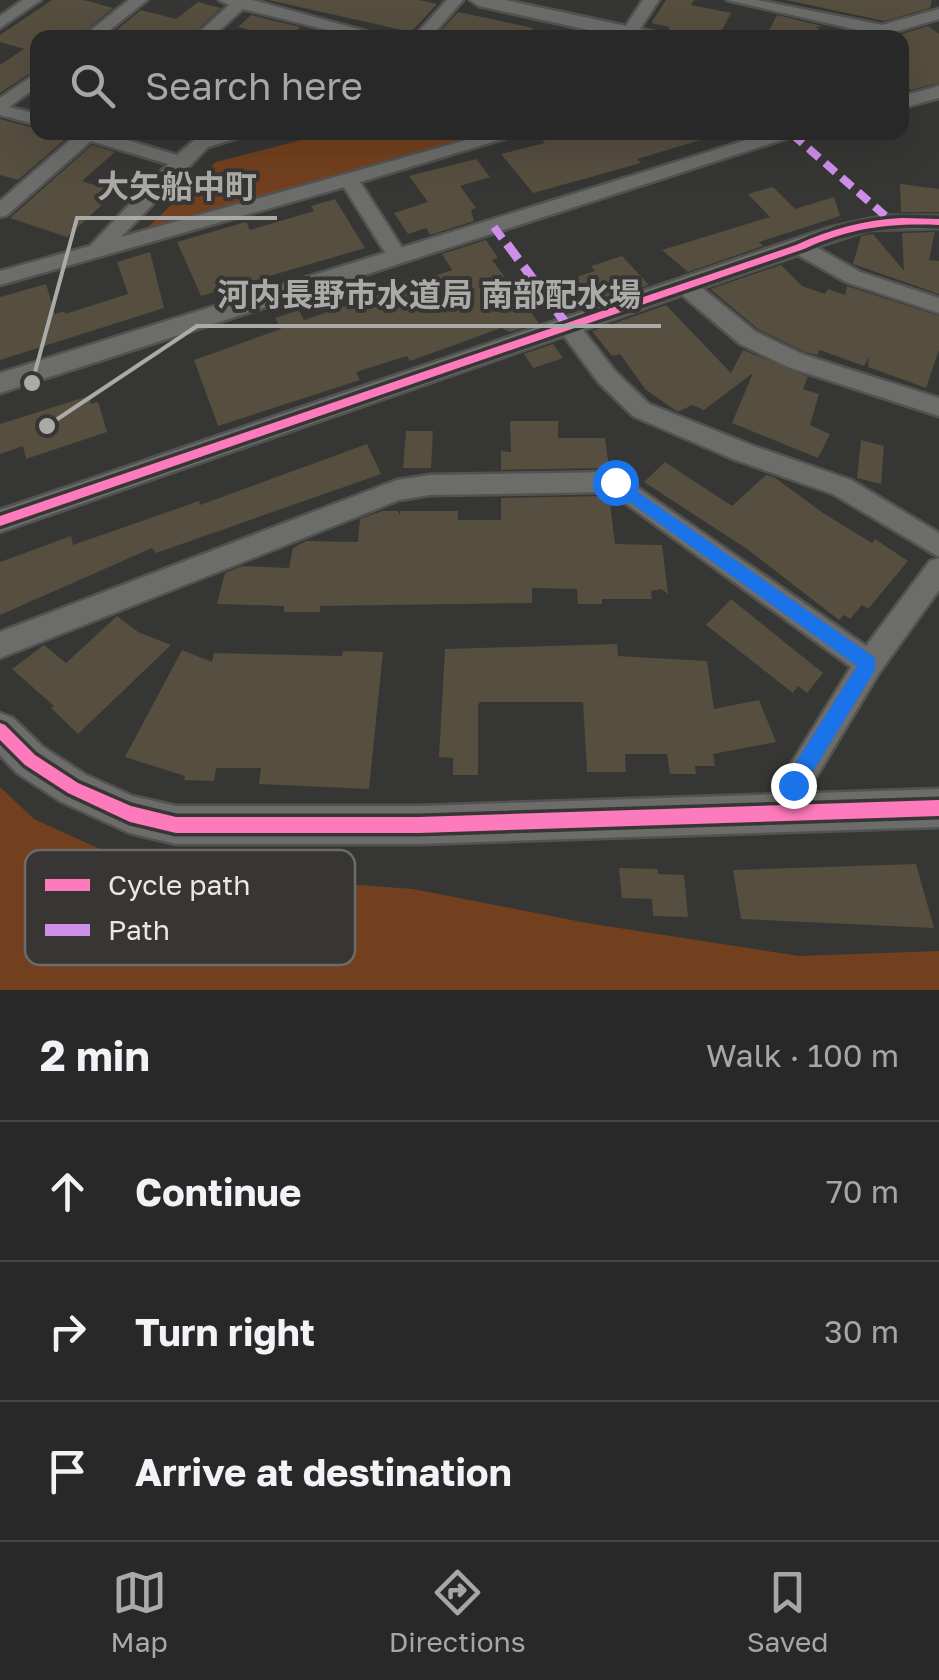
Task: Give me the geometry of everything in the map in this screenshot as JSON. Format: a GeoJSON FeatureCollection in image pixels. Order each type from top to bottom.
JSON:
{"type":"FeatureCollection","features":[{"type":"Feature","properties":{"kind":"street"},"geometry":{"type":"LineString","coordinates":[[0,23],[34,0]]}},
{"type":"Feature","properties":{"kind":"street"},"geometry":{"type":"LineString","coordinates":[[100,30],[139,0]]}},
{"type":"Feature","properties":{"kind":"street"},"geometry":{"type":"LineString","coordinates":[[428,30],[455,0]]}},
{"type":"Feature","properties":{"kind":"street"},"geometry":{"type":"LineString","coordinates":[[479,0],[621,30]]}},
{"type":"Feature","properties":{"kind":"street"},"geometry":{"type":"LineString","coordinates":[[631,30],[651,0]]}},
{"type":"Feature","properties":{"kind":"street"},"geometry":{"type":"LineString","coordinates":[[736,0],[881,30],[939,14]]}},
{"type":"Feature","properties":{"kind":"street"},"geometry":{"type":"LineString","coordinates":[[209,30],[237,1],[348,30]]}},
{"type":"Feature","properties":{"kind":"street"},"geometry":{"type":"LineString","coordinates":[[321,30],[326,25]]}},
{"type":"Feature","properties":{"kind":"street"},"geometry":{"type":"LineString","coordinates":[[0,108],[30,84]]}},
{"type":"Feature","properties":{"kind":"street"},"geometry":{"type":"LineString","coordinates":[[909,100],[938,93]]}},
{"type":"Feature","properties":{"kind":"street"},"geometry":{"type":"LineString","coordinates":[[0,108],[30,117]]}},
{"type":"Feature","properties":{"kind":"street"},"geometry":{"type":"LineString","coordinates":[[0,210],[78,140]]}},
{"type":"Feature","properties":{"kind":"street"},"geometry":{"type":"LineString","coordinates":[[109,140],[180,162]]}},
{"type":"Feature","properties":{"kind":"street"},"geometry":{"type":"LineString","coordinates":[[98,251],[180,162],[208,140]]}},
{"type":"Feature","properties":{"kind":"street"},"geometry":{"type":"LineString","coordinates":[[0,278],[350,182],[486,140]]}},
{"type":"Feature","properties":{"kind":"street"},"geometry":{"type":"LineString","coordinates":[[0,384],[768,140]]}},
{"type":"Feature","properties":{"kind":"street"},"geometry":{"type":"LineString","coordinates":[[350,182],[398,257]]}},
{"type":"Feature","properties":{"kind":"street"},"geometry":{"type":"LineString","coordinates":[[0,521],[800,247],[837,228],[890,220],[939,222]]}},
{"type":"Feature","properties":{"kind":"street"},"geometry":{"type":"LineString","coordinates":[[800,247],[853,278],[939,306]]}},
{"type":"Feature","properties":{"kind":"street"},"geometry":{"type":"LineString","coordinates":[[684,285],[748,338],[796,361],[939,407]]}},
{"type":"Feature","properties":{"kind":"street"},"geometry":{"type":"LineString","coordinates":[[567,325],[607,377],[641,410],[726,446],[842,487],[939,546]]}},
{"type":"Feature","properties":{"kind":"street"},"geometry":{"type":"LineString","coordinates":[[0,644],[396,490],[615,482],[869,664]]}},
{"type":"Feature","properties":{"kind":"street"},"geometry":{"type":"LineString","coordinates":[[778,811],[869,664],[939,569]]}},
{"type":"Feature","properties":{"kind":"street"},"geometry":{"type":"LineString","coordinates":[[0,730],[30,760],[73,788],[130,814],[176,825],[419,825],[939,808]]}},
{"type":"Feature","properties":{"kind":"shaded area"},"geometry":{"type":"Polygon","coordinates":[[[301,140],[474,140],[146,229],[216,162],[301,140]]]}},
{"type":"Feature","properties":{"kind":"shaded area"},"geometry":{"type":"Polygon","coordinates":[[[0,787],[34,819],[102,850],[25,850],[25,965],[355,965],[355,885],[413,889],[587,923],[799,956],[939,951],[939,990],[0,990],[0,787]]]}},
{"type":"Feature","properties":{"kind":"building"},"geometry":{"type":"Polygon","coordinates":[[[52,0],[84,0],[113,8],[87,30],[30,30],[30,73],[0,93],[0,65],[24,49],[0,42],[0,35],[52,0]]]}},
{"type":"Feature","properties":{"kind":"building"},"geometry":{"type":"Polygon","coordinates":[[[268,0],[419,0],[437,4],[413,30],[268,0]]]}},
{"type":"Feature","properties":{"kind":"building"},"geometry":{"type":"Polygon","coordinates":[[[666,0],[694,0],[691,5],[731,13],[722,30],[670,30],[651,23],[666,0]]]}},
{"type":"Feature","properties":{"kind":"building"},"geometry":{"type":"Polygon","coordinates":[[[786,0],[932,0],[930,8],[884,21],[786,0]]]}},
{"type":"Feature","properties":{"kind":"building"},"geometry":{"type":"Polygon","coordinates":[[[198,2],[221,8],[198,30],[117,30],[141,10],[176,19],[198,2]]]}},
{"type":"Feature","properties":{"kind":"building"},"geometry":{"type":"Polygon","coordinates":[[[458,12],[533,28],[533,30],[442,30],[458,12]]]}},
{"type":"Feature","properties":{"kind":"building"},"geometry":{"type":"Polygon","coordinates":[[[251,15],[300,27],[250,30],[238,27],[251,15]]]}},
{"type":"Feature","properties":{"kind":"building"},"geometry":{"type":"Polygon","coordinates":[[[777,15],[822,26],[816,27],[820,30],[769,30],[777,15]]]}},
{"type":"Feature","properties":{"kind":"building"},"geometry":{"type":"Polygon","coordinates":[[[928,26],[939,34],[939,83],[909,88],[909,32],[928,26]]]}},
{"type":"Feature","properties":{"kind":"building"},"geometry":{"type":"Polygon","coordinates":[[[0,119],[30,127],[30,140],[64,140],[18,180],[0,175],[0,119]]]}},
{"type":"Feature","properties":{"kind":"building"},"geometry":{"type":"Polygon","coordinates":[[[543,140],[700,140],[637,159],[641,163],[533,193],[501,154],[545,143],[543,140]]]}},
{"type":"Feature","properties":{"kind":"building"},"geometry":{"type":"Polygon","coordinates":[[[92,145],[115,152],[82,181],[116,192],[67,237],[10,218],[92,145]]]}},
{"type":"Feature","properties":{"kind":"building"},"geometry":{"type":"Polygon","coordinates":[[[476,159],[490,177],[460,186],[476,208],[471,210],[474,221],[430,235],[426,228],[408,234],[394,213],[428,202],[409,176],[476,159]]]}},
{"type":"Feature","properties":{"kind":"building"},"geometry":{"type":"Polygon","coordinates":[[[900,184],[939,189],[939,212],[901,212],[900,184]]]}},
{"type":"Feature","properties":{"kind":"building"},"geometry":{"type":"Polygon","coordinates":[[[773,187],[795,209],[834,197],[840,216],[759,242],[763,246],[688,272],[662,250],[770,217],[748,194],[773,187]]]}},
{"type":"Feature","properties":{"kind":"building"},"geometry":{"type":"Polygon","coordinates":[[[335,199],[365,248],[201,296],[177,242],[246,222],[250,230],[314,211],[311,206],[335,199]]]}},
{"type":"Feature","properties":{"kind":"building"},"geometry":{"type":"Polygon","coordinates":[[[935,232],[929,260],[939,261],[939,294],[853,264],[861,236],[873,234],[904,271],[902,233],[935,232]]]}},
{"type":"Feature","properties":{"kind":"building"},"geometry":{"type":"Polygon","coordinates":[[[486,240],[498,258],[492,260],[539,323],[510,332],[501,328],[410,361],[407,356],[356,372],[360,380],[218,426],[194,360],[281,329],[275,318],[299,310],[304,320],[452,270],[442,254],[486,240]]]}},
{"type":"Feature","properties":{"kind":"building"},"geometry":{"type":"Polygon","coordinates":[[[150,252],[164,308],[0,360],[0,297],[46,284],[55,314],[65,314],[128,294],[117,262],[150,252]]]}},
{"type":"Feature","properties":{"kind":"building"},"geometry":{"type":"Polygon","coordinates":[[[622,256],[649,285],[576,310],[555,284],[595,271],[591,266],[622,256]]]}},
{"type":"Feature","properties":{"kind":"building"},"geometry":{"type":"Polygon","coordinates":[[[781,265],[802,286],[825,294],[828,289],[845,295],[847,286],[939,316],[939,350],[926,388],[868,367],[869,357],[864,366],[820,350],[817,355],[805,352],[758,329],[710,289],[781,265]]]}},
{"type":"Feature","properties":{"kind":"building"},"geometry":{"type":"Polygon","coordinates":[[[666,305],[731,373],[743,350],[808,377],[803,389],[819,394],[810,425],[830,434],[818,458],[732,423],[753,373],[704,410],[692,405],[678,412],[646,390],[620,354],[612,356],[592,331],[666,305]]]}},
{"type":"Feature","properties":{"kind":"building"},"geometry":{"type":"Polygon","coordinates":[[[553,344],[563,358],[533,368],[524,354],[553,344]]]}},
{"type":"Feature","properties":{"kind":"building"},"geometry":{"type":"Polygon","coordinates":[[[89,396],[91,404],[98,402],[107,432],[26,459],[23,446],[0,454],[0,424],[89,396]]]}},
{"type":"Feature","properties":{"kind":"building"},"geometry":{"type":"Polygon","coordinates":[[[510,421],[558,421],[558,438],[605,438],[609,468],[501,470],[501,451],[511,452],[510,421]]]}},
{"type":"Feature","properties":{"kind":"building"},"geometry":{"type":"Polygon","coordinates":[[[406,431],[433,431],[431,468],[403,468],[406,431]]]}},
{"type":"Feature","properties":{"kind":"building"},"geometry":{"type":"Polygon","coordinates":[[[861,440],[884,446],[881,484],[857,478],[861,440]]]}},
{"type":"Feature","properties":{"kind":"building"},"geometry":{"type":"Polygon","coordinates":[[[367,444],[381,474],[156,553],[152,548],[0,615],[0,562],[71,536],[73,545],[199,501],[200,505],[367,444]]]}},
{"type":"Feature","properties":{"kind":"building"},"geometry":{"type":"Polygon","coordinates":[[[665,462],[732,506],[766,475],[774,477],[823,513],[908,561],[868,609],[862,605],[850,619],[844,615],[839,620],[747,549],[644,482],[665,462]]]}},
{"type":"Feature","properties":{"kind":"building"},"geometry":{"type":"Polygon","coordinates":[[[609,496],[615,544],[662,545],[668,594],[661,589],[651,591],[652,599],[602,599],[602,604],[578,604],[577,589],[532,588],[532,603],[320,606],[320,612],[284,612],[284,606],[217,604],[225,573],[242,566],[289,568],[293,548],[306,541],[358,542],[360,519],[382,511],[398,511],[400,515],[400,511],[458,511],[458,520],[501,520],[501,498],[609,496]]]}},
{"type":"Feature","properties":{"kind":"building"},"geometry":{"type":"Polygon","coordinates":[[[731,599],[823,673],[807,693],[798,686],[793,693],[706,625],[731,599]]]}},
{"type":"Feature","properties":{"kind":"building"},"geometry":{"type":"Polygon","coordinates":[[[117,616],[138,632],[171,645],[78,734],[51,708],[54,706],[12,669],[44,645],[66,663],[117,616]]]}},
{"type":"Feature","properties":{"kind":"building"},"geometry":{"type":"Polygon","coordinates":[[[617,644],[618,656],[707,661],[714,709],[759,700],[776,742],[713,754],[715,766],[695,766],[696,774],[670,774],[667,754],[625,754],[626,772],[587,772],[583,702],[481,702],[478,775],[453,775],[453,758],[439,757],[445,649],[617,644]]]}},
{"type":"Feature","properties":{"kind":"building"},"geometry":{"type":"Polygon","coordinates":[[[182,650],[212,662],[214,653],[342,656],[343,651],[383,652],[369,789],[259,784],[261,768],[216,768],[214,781],[184,780],[185,776],[125,757],[182,650]]]}},
{"type":"Feature","properties":{"kind":"building"},"geometry":{"type":"Polygon","coordinates":[[[916,864],[934,928],[741,919],[733,870],[916,864]]]}},
{"type":"Feature","properties":{"kind":"building"},"geometry":{"type":"Polygon","coordinates":[[[619,868],[658,869],[658,874],[684,875],[688,917],[653,916],[652,899],[622,898],[619,868]]]}},
{"type":"Feature","properties":{"kind":"marked path"},"geometry":{"type":"LineString","coordinates":[[799,140],[890,220]]}},
{"type":"Feature","properties":{"kind":"marked path"},"geometry":{"type":"LineString","coordinates":[[494,227],[567,325]]}},
{"type":"Feature","properties":{"kind":"cycle path"},"geometry":{"type":"LineString","coordinates":[[0,521],[835,232],[884,222],[939,222]]}},
{"type":"Feature","properties":{"kind":"cycle path"},"geometry":{"type":"LineString","coordinates":[[0,730],[30,760],[73,788],[130,814],[176,825],[419,825],[939,808]]}},
{"type":"Feature","properties":{"kind":"place","name":"大矢船中町"},"geometry":{"type":"Point","coordinates":[32,383]}},
{"type":"Feature","properties":{"kind":"place","name":"河内長野市水道局 南部配水場"},"geometry":{"type":"Point","coordinates":[47,426]}},
{"type":"Feature","properties":{"kind":"route"},"geometry":{"type":"LineString","coordinates":[[615,482],[869,664],[793,785]]}}]}
